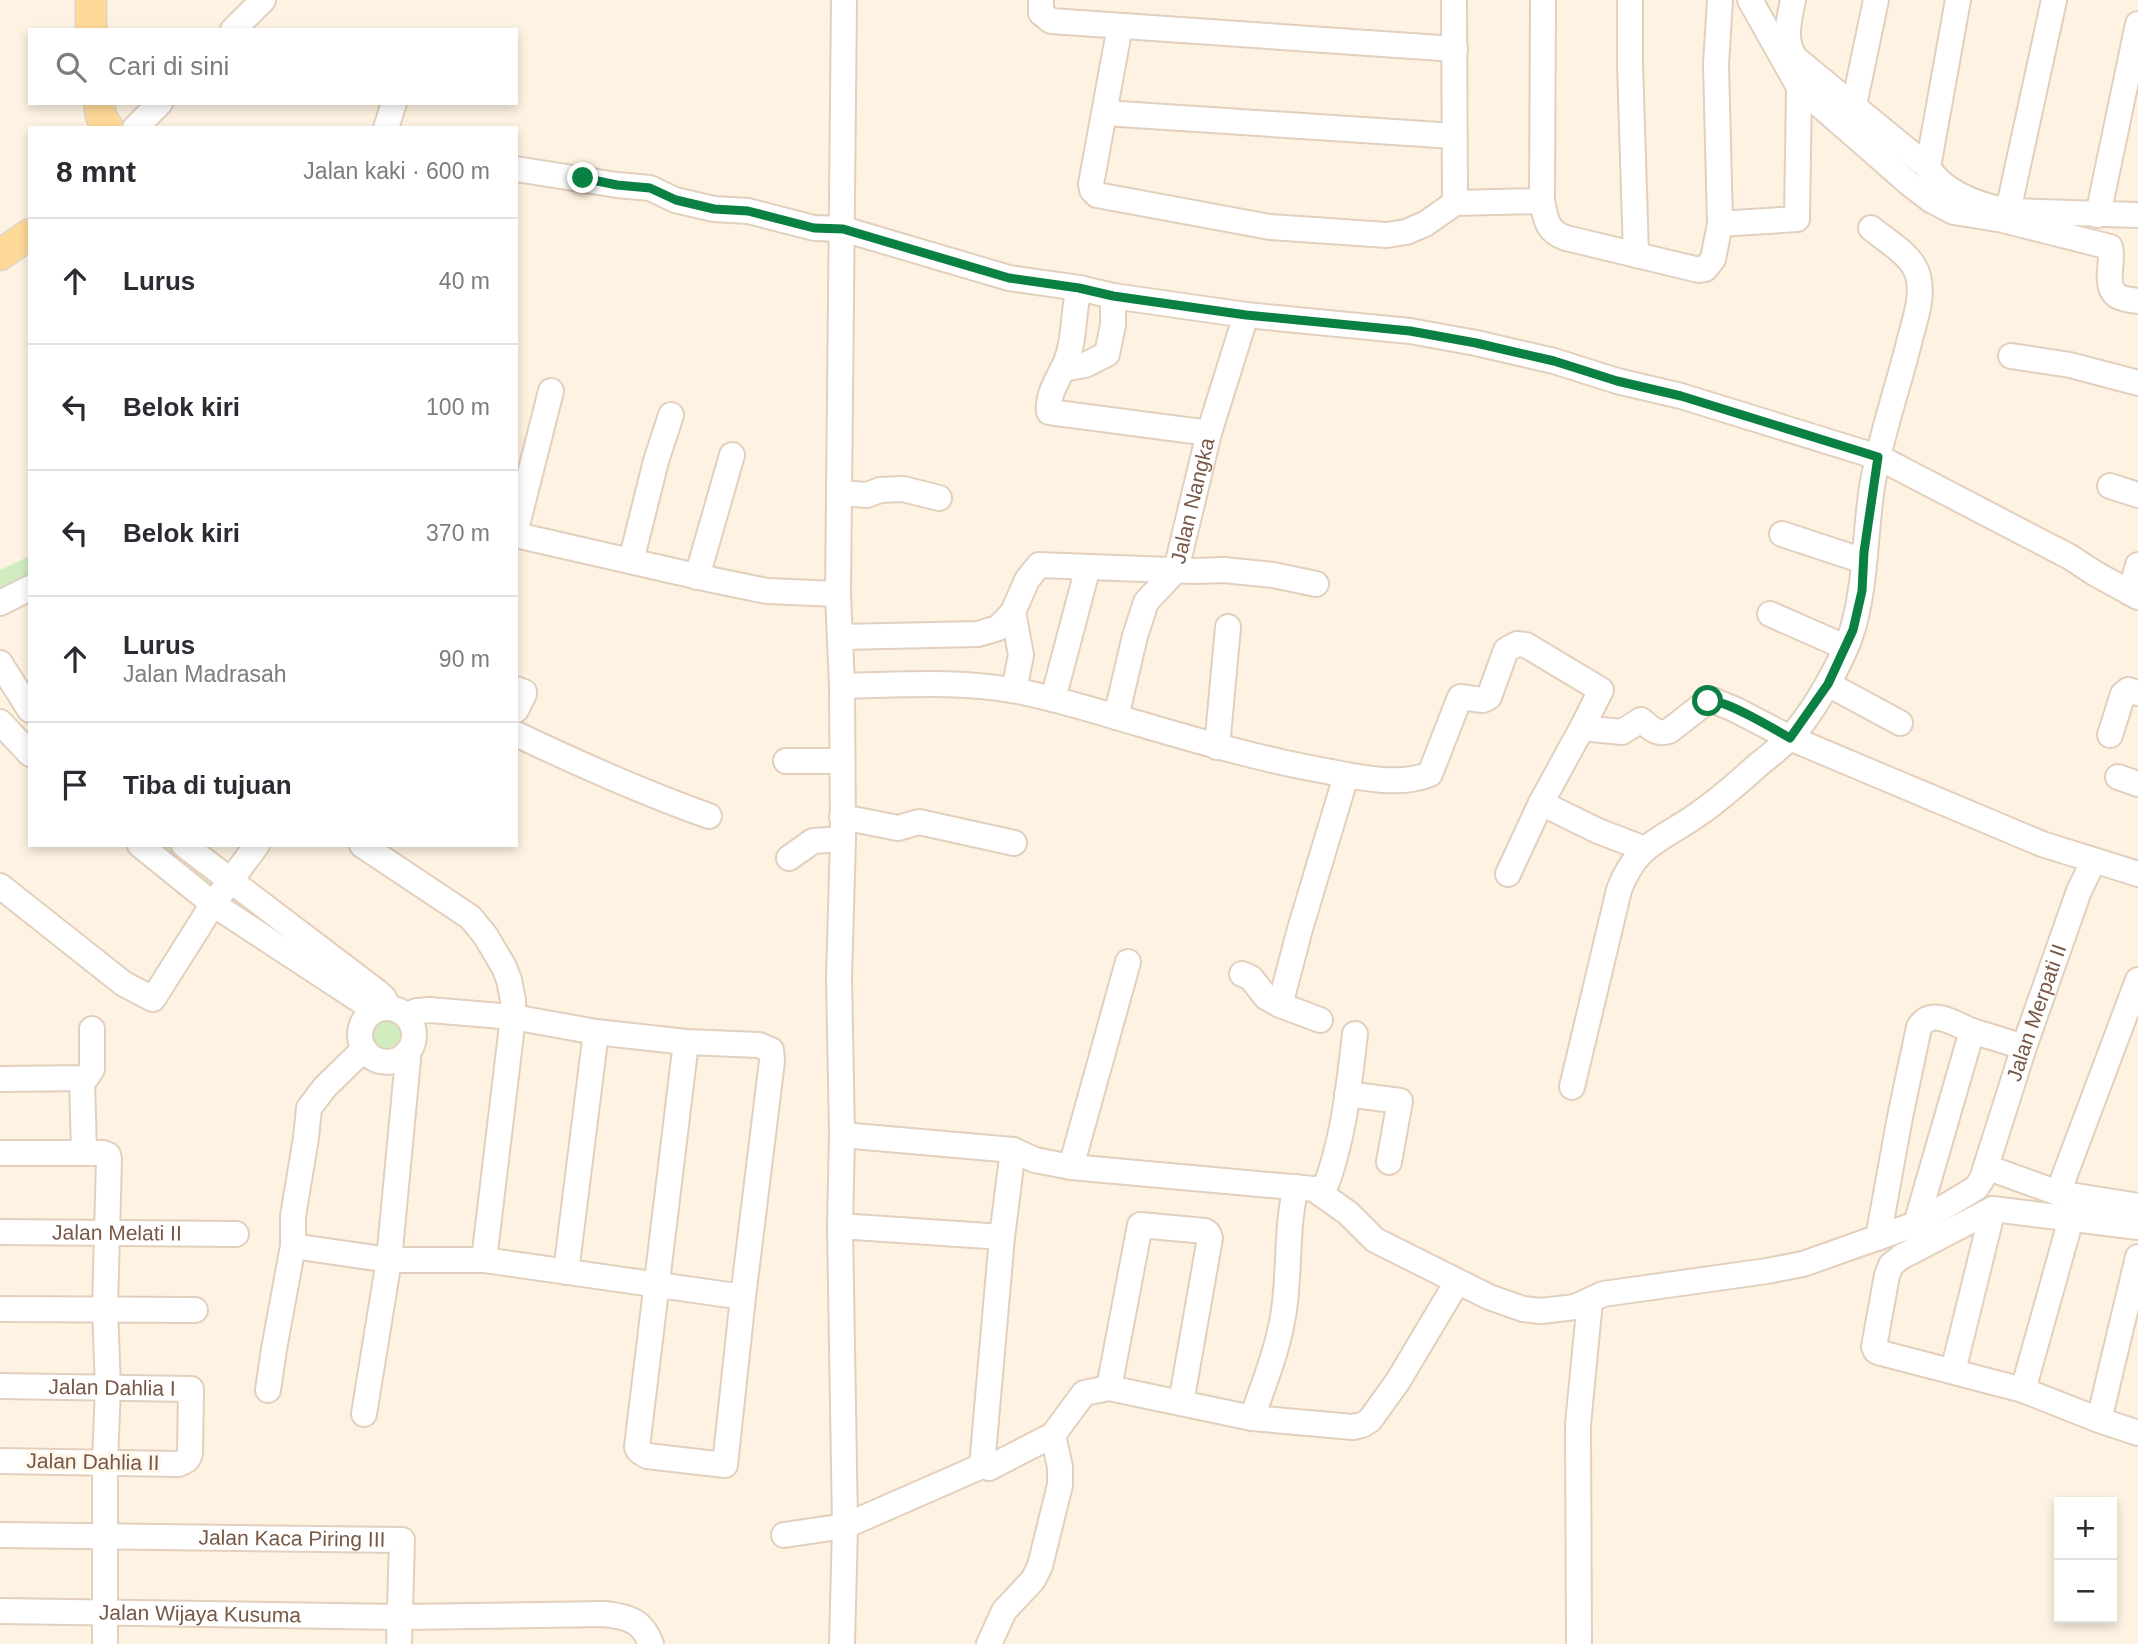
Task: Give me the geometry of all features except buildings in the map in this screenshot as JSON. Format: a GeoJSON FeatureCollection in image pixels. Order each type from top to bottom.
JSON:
{"type":"FeatureCollection","features":[{"type":"Feature","properties":{"kind":"main road"},"geometry":{"type":"LineString","coordinates":[[91,0],[91,28]]}},
{"type":"Feature","properties":{"kind":"main road"},"geometry":{"type":"LineString","coordinates":[[99,105],[101,116],[107,126]]}},
{"type":"Feature","properties":{"kind":"main road"},"geometry":{"type":"LineString","coordinates":[[0,255],[28,235]]}},
{"type":"Feature","properties":{"kind":"street"},"geometry":{"type":"LineString","coordinates":[[235,28],[263,0]]}},
{"type":"Feature","properties":{"kind":"street"},"geometry":{"type":"LineString","coordinates":[[842,1644],[845,1526],[839,977],[843,828],[838,594],[844,0]]}},
{"type":"Feature","properties":{"kind":"street"},"geometry":{"type":"LineString","coordinates":[[1041,0],[1041,13],[1051,21],[1455,49]]}},
{"type":"Feature","properties":{"kind":"street"},"geometry":{"type":"LineString","coordinates":[[1454,0],[1455,203]]}},
{"type":"Feature","properties":{"kind":"street"},"geometry":{"type":"LineString","coordinates":[[1542,0],[1542,201],[1547,223],[1556,235],[1699,270],[1705,269],[1713,259],[1720,224],[1716,64],[1720,0]]}},
{"type":"Feature","properties":{"kind":"street"},"geometry":{"type":"LineString","coordinates":[[1630,0],[1636,255]]}},
{"type":"Feature","properties":{"kind":"street"},"geometry":{"type":"LineString","coordinates":[[1750,0],[1800,87],[1910,184],[1931,200],[1954,212],[2003,220],[2110,247],[2113,257],[2110,283],[2114,293],[2128,299]]}},
{"type":"Feature","properties":{"kind":"street"},"geometry":{"type":"LineString","coordinates":[[1793,0],[1788,28],[1790,51],[1795,58],[1927,167],[1944,186],[1968,200],[2008,211],[2138,215]]}},
{"type":"Feature","properties":{"kind":"street"},"geometry":{"type":"LineString","coordinates":[[1854,105],[1876,0]]}},
{"type":"Feature","properties":{"kind":"street"},"geometry":{"type":"LineString","coordinates":[[1927,167],[1958,0]]}},
{"type":"Feature","properties":{"kind":"street"},"geometry":{"type":"LineString","coordinates":[[2008,211],[2054,0]]}},
{"type":"Feature","properties":{"kind":"street"},"geometry":{"type":"LineString","coordinates":[[2098,215],[2138,24]]}},
{"type":"Feature","properties":{"kind":"street"},"geometry":{"type":"LineString","coordinates":[[1120,26],[1091,184],[1097,195],[1269,227],[1387,235],[1406,232],[1425,224],[1455,203],[1542,201]]}},
{"type":"Feature","properties":{"kind":"street"},"geometry":{"type":"LineString","coordinates":[[1720,224],[1797,219],[1800,87]]}},
{"type":"Feature","properties":{"kind":"street"},"geometry":{"type":"LineString","coordinates":[[137,126],[158,105]]}},
{"type":"Feature","properties":{"kind":"street"},"geometry":{"type":"LineString","coordinates":[[387,126],[393,105]]}},
{"type":"Feature","properties":{"kind":"street"},"geometry":{"type":"LineString","coordinates":[[1105,113],[1454,136]]}},
{"type":"Feature","properties":{"kind":"street"},"geometry":{"type":"LineString","coordinates":[[518,169],[650,188],[676,200],[714,209],[748,211],[814,228],[843,229],[1009,278],[1246,315],[1410,331],[1554,361],[1617,381],[1681,396],[1878,457],[2070,557],[2096,574],[2136,583]]}},
{"type":"Feature","properties":{"kind":"street"},"geometry":{"type":"LineString","coordinates":[[1573,1087],[1619,890],[1626,871],[1644,849],[1724,795],[1790,738],[1828,684],[1853,630],[1862,591],[1878,457],[1917,312],[1920,290],[1918,274],[1911,260],[1871,228]]}},
{"type":"Feature","properties":{"kind":"street"},"geometry":{"type":"LineString","coordinates":[[1079,288],[1074,326],[1063,369],[1049,400],[1049,412],[1209,433]]}},
{"type":"Feature","properties":{"kind":"street"},"geometry":{"type":"LineString","coordinates":[[1063,369],[1085,365],[1107,354],[1113,325],[1113,296]]}},
{"type":"Feature","properties":{"kind":"street","name":"Jalan Nangka"},"geometry":{"type":"LineString","coordinates":[[1116,717],[1146,602],[1175,570],[1209,433],[1246,315]]}},
{"type":"Feature","properties":{"kind":"street"},"geometry":{"type":"LineString","coordinates":[[2011,356],[2070,365],[2138,383]]}},
{"type":"Feature","properties":{"kind":"street"},"geometry":{"type":"LineString","coordinates":[[518,521],[551,391]]}},
{"type":"Feature","properties":{"kind":"street"},"geometry":{"type":"LineString","coordinates":[[631,561],[656,461],[671,415]]}},
{"type":"Feature","properties":{"kind":"street"},"geometry":{"type":"LineString","coordinates":[[697,577],[732,455]]}},
{"type":"Feature","properties":{"kind":"street"},"geometry":{"type":"LineString","coordinates":[[2110,486],[2138,495]]}},
{"type":"Feature","properties":{"kind":"street"},"geometry":{"type":"LineString","coordinates":[[839,493],[867,495],[880,490],[903,489],[939,498]]}},
{"type":"Feature","properties":{"kind":"street"},"geometry":{"type":"LineString","coordinates":[[1782,534],[1864,561]]}},
{"type":"Feature","properties":{"kind":"street"},"geometry":{"type":"LineString","coordinates":[[518,535],[767,591],[838,594]]}},
{"type":"Feature","properties":{"kind":"street"},"geometry":{"type":"LineString","coordinates":[[840,637],[978,634],[998,628],[1013,612],[1027,580],[1039,565],[1253,572],[1316,584]]}},
{"type":"Feature","properties":{"kind":"street"},"geometry":{"type":"LineString","coordinates":[[1053,699],[1087,567]]}},
{"type":"Feature","properties":{"kind":"street"},"geometry":{"type":"LineString","coordinates":[[0,603],[28,589]]}},
{"type":"Feature","properties":{"kind":"street"},"geometry":{"type":"LineString","coordinates":[[1013,612],[1020,655],[1014,690]]}},
{"type":"Feature","properties":{"kind":"street"},"geometry":{"type":"LineString","coordinates":[[1770,614],[1845,647]]}},
{"type":"Feature","properties":{"kind":"street"},"geometry":{"type":"LineString","coordinates":[[1217,747],[1228,627]]}},
{"type":"Feature","properties":{"kind":"street"},"geometry":{"type":"LineString","coordinates":[[842,686],[949,683],[1014,690],[1294,766],[1366,780],[1420,778],[1430,774],[1460,697],[1483,700],[1489,697],[1506,650],[1517,644],[1526,645],[1601,690],[1541,803],[1508,874]]}},
{"type":"Feature","properties":{"kind":"street"},"geometry":{"type":"LineString","coordinates":[[0,663],[28,707]]}},
{"type":"Feature","properties":{"kind":"street"},"geometry":{"type":"LineString","coordinates":[[1828,684],[1900,723]]}},
{"type":"Feature","properties":{"kind":"street"},"geometry":{"type":"LineString","coordinates":[[518,690],[524,693],[518,706]]}},
{"type":"Feature","properties":{"kind":"street"},"geometry":{"type":"LineString","coordinates":[[2110,735],[2123,694],[2128,690],[2138,693]]}},
{"type":"Feature","properties":{"kind":"street"},"geometry":{"type":"LineString","coordinates":[[1582,728],[1622,732],[1641,720],[1656,732],[1663,733],[1712,700],[1790,738],[2042,844],[2138,874]]}},
{"type":"Feature","properties":{"kind":"street"},"geometry":{"type":"LineString","coordinates":[[0,724],[28,752]]}},
{"type":"Feature","properties":{"kind":"street"},"geometry":{"type":"LineString","coordinates":[[518,735],[668,801],[709,816]]}},
{"type":"Feature","properties":{"kind":"street"},"geometry":{"type":"LineString","coordinates":[[786,761],[841,761]]}},
{"type":"Feature","properties":{"kind":"street"},"geometry":{"type":"LineString","coordinates":[[1280,1004],[1346,776]]}},
{"type":"Feature","properties":{"kind":"street"},"geometry":{"type":"LineString","coordinates":[[1541,803],[1598,831],[1644,849]]}},
{"type":"Feature","properties":{"kind":"street"},"geometry":{"type":"LineString","coordinates":[[789,858],[813,841],[843,828],[898,828],[919,822],[1014,843]]}},
{"type":"Feature","properties":{"kind":"street"},"geometry":{"type":"LineString","coordinates":[[142,847],[213,904],[364,1003],[389,1012],[414,1030],[414,1038],[407,1053],[388,1260],[364,1414]]}},
{"type":"Feature","properties":{"kind":"street"},"geometry":{"type":"LineString","coordinates":[[186,847],[376,991],[384,998],[389,1012]]}},
{"type":"Feature","properties":{"kind":"street"},"geometry":{"type":"LineString","coordinates":[[0,886],[124,984],[153,999],[213,904],[256,847]]}},
{"type":"Feature","properties":{"kind":"street"},"geometry":{"type":"LineString","coordinates":[[365,847],[470,918],[485,935],[509,980],[513,1017],[484,1261]]}},
{"type":"Feature","properties":{"kind":"street","name":"Jalan Merpati II"},"geometry":{"type":"LineString","coordinates":[[1323,1193],[1376,1240],[1489,1297],[1523,1309],[1541,1311],[1575,1307],[1603,1294],[1804,1264],[1916,1224],[1976,1188],[1986,1167],[2024,1047],[2079,891],[2093,862]]}},
{"type":"Feature","properties":{"kind":"street"},"geometry":{"type":"LineString","coordinates":[[1071,1167],[1128,962]]}},
{"type":"Feature","properties":{"kind":"street"},"geometry":{"type":"LineString","coordinates":[[1242,974],[1251,978],[1266,997],[1320,1020]]}},
{"type":"Feature","properties":{"kind":"street"},"geometry":{"type":"LineString","coordinates":[[2058,1193],[2138,980]]}},
{"type":"Feature","properties":{"kind":"street"},"geometry":{"type":"LineString","coordinates":[[407,1053],[393,1061],[377,1060],[364,1049],[361,1042],[362,1024],[389,1012],[430,1010],[513,1017],[596,1032],[686,1042],[759,1045],[771,1050],[773,1055],[725,1465],[647,1456],[639,1451],[637,1441],[686,1042]]}},
{"type":"Feature","properties":{"kind":"street"},"geometry":{"type":"LineString","coordinates":[[1878,1238],[1900,1117],[1919,1027],[1924,1019],[1940,1017],[1972,1031],[2024,1047]]}},
{"type":"Feature","properties":{"kind":"street"},"geometry":{"type":"LineString","coordinates":[[0,1079],[82,1079],[89,1075],[92,1069],[92,1029]]}},
{"type":"Feature","properties":{"kind":"street"},"geometry":{"type":"LineString","coordinates":[[1916,1224],[1972,1031]]}},
{"type":"Feature","properties":{"kind":"street"},"geometry":{"type":"LineString","coordinates":[[566,1272],[596,1032]]}},
{"type":"Feature","properties":{"kind":"street"},"geometry":{"type":"LineString","coordinates":[[842,1135],[1013,1150],[1035,1160],[1071,1167],[1296,1187],[1323,1193],[1335,1156],[1355,1034]]}},
{"type":"Feature","properties":{"kind":"street"},"geometry":{"type":"LineString","coordinates":[[268,1390],[293,1246],[293,1216],[309,1108],[325,1087],[364,1049]]}},
{"type":"Feature","properties":{"kind":"street"},"geometry":{"type":"LineString","coordinates":[[82,1079],[84,1153]]}},
{"type":"Feature","properties":{"kind":"street"},"geometry":{"type":"LineString","coordinates":[[1347,1094],[1400,1101],[1389,1162]]}},
{"type":"Feature","properties":{"kind":"street"},"geometry":{"type":"LineString","coordinates":[[982,1466],[1002,1237],[1013,1150]]}},
{"type":"Feature","properties":{"kind":"street"},"geometry":{"type":"LineString","coordinates":[[0,1153],[103,1153],[109,1158],[105,1309],[108,1387],[105,1462],[105,1644]]}},
{"type":"Feature","properties":{"kind":"street"},"geometry":{"type":"LineString","coordinates":[[1986,1167],[2058,1193],[2138,1206]]}},
{"type":"Feature","properties":{"kind":"street"},"geometry":{"type":"LineString","coordinates":[[1252,1418],[1279,1338],[1296,1187]]}},
{"type":"Feature","properties":{"kind":"street"},"geometry":{"type":"LineString","coordinates":[[1953,1371],[1993,1209]]}},
{"type":"Feature","properties":{"kind":"street"},"geometry":{"type":"LineString","coordinates":[[2138,1227],[1993,1209],[1907,1253],[1891,1265],[1874,1350],[2024,1390],[2138,1433]]}},
{"type":"Feature","properties":{"kind":"street"},"geometry":{"type":"LineString","coordinates":[[2024,1390],[2071,1219]]}},
{"type":"Feature","properties":{"kind":"street"},"geometry":{"type":"LineString","coordinates":[[1109,1388],[1140,1225],[1205,1231],[1210,1238],[1181,1404]]}},
{"type":"Feature","properties":{"kind":"street"},"geometry":{"type":"LineString","coordinates":[[840,1226],[1002,1237]]}},
{"type":"Feature","properties":{"kind":"street","name":"Jalan Melati II"},"geometry":{"type":"LineString","coordinates":[[0,1232],[236,1234]]}},
{"type":"Feature","properties":{"kind":"street"},"geometry":{"type":"LineString","coordinates":[[293,1246],[388,1260],[484,1261],[743,1297]]}},
{"type":"Feature","properties":{"kind":"street"},"geometry":{"type":"LineString","coordinates":[[2099,1420],[2138,1257]]}},
{"type":"Feature","properties":{"kind":"street"},"geometry":{"type":"LineString","coordinates":[[784,1535],[845,1526],[982,1466],[989,1468],[1053,1435],[1084,1393],[1095,1389],[1109,1388],[1252,1418],[1353,1427],[1362,1425],[1370,1419],[1398,1381],[1457,1282]]}},
{"type":"Feature","properties":{"kind":"street"},"geometry":{"type":"LineString","coordinates":[[1579,1644],[1578,1424],[1590,1301]]}},
{"type":"Feature","properties":{"kind":"street"},"geometry":{"type":"LineString","coordinates":[[0,1309],[195,1310]]}},
{"type":"Feature","properties":{"kind":"street","name":"Jalan Dahlia I"},"geometry":{"type":"LineString","coordinates":[[0,1386],[191,1389],[190,1453],[185,1461]]}},
{"type":"Feature","properties":{"kind":"street"},"geometry":{"type":"LineString","coordinates":[[989,1644],[1004,1611],[1033,1580],[1040,1566],[1060,1485],[1060,1467],[1053,1435]]}},
{"type":"Feature","properties":{"kind":"street","name":"Jalan Dahlia II"},"geometry":{"type":"LineString","coordinates":[[0,1461],[178,1464],[185,1461]]}},
{"type":"Feature","properties":{"kind":"street"},"geometry":{"type":"LineString","coordinates":[[0,1535],[107,1536]]}},
{"type":"Feature","properties":{"kind":"street","name":"Jalan Kaca Piring III"},"geometry":{"type":"LineString","coordinates":[[107,1536],[402,1540],[400,1617]]}},
{"type":"Feature","properties":{"kind":"street","name":"Jalan Wijaya Kusuma"},"geometry":{"type":"LineString","coordinates":[[0,1611],[400,1617],[605,1614],[627,1617],[646,1629],[651,1644]]}},
{"type":"Feature","properties":{"kind":"street"},"geometry":{"type":"LineString","coordinates":[[399,1644],[400,1617]]}},
{"type":"Feature","properties":{"kind":"green space"},"geometry":{"type":"Polygon","coordinates":[[[28,557],[28,589],[0,603],[0,570],[28,557]]]}},
{"type":"Feature","properties":{"kind":"green space"},"geometry":{"type":"Polygon","coordinates":[[[143,847],[187,847],[411,1022],[413,1038],[409,1049],[397,1059],[387,1062],[370,1055],[362,1038],[362,1028],[367,1017],[143,847]]]}},
{"type":"Feature","properties":{"kind":"route"},"geometry":{"type":"LineString","coordinates":[[583,178],[650,188],[676,200],[714,209],[748,211],[814,228],[843,229],[1009,278],[1246,315],[1410,331],[1476,343],[1681,396],[1878,457],[1864,552],[1862,591],[1853,630],[1828,684],[1799,727],[1790,738],[1734,709],[1714,700],[1708,701]]}}]}
